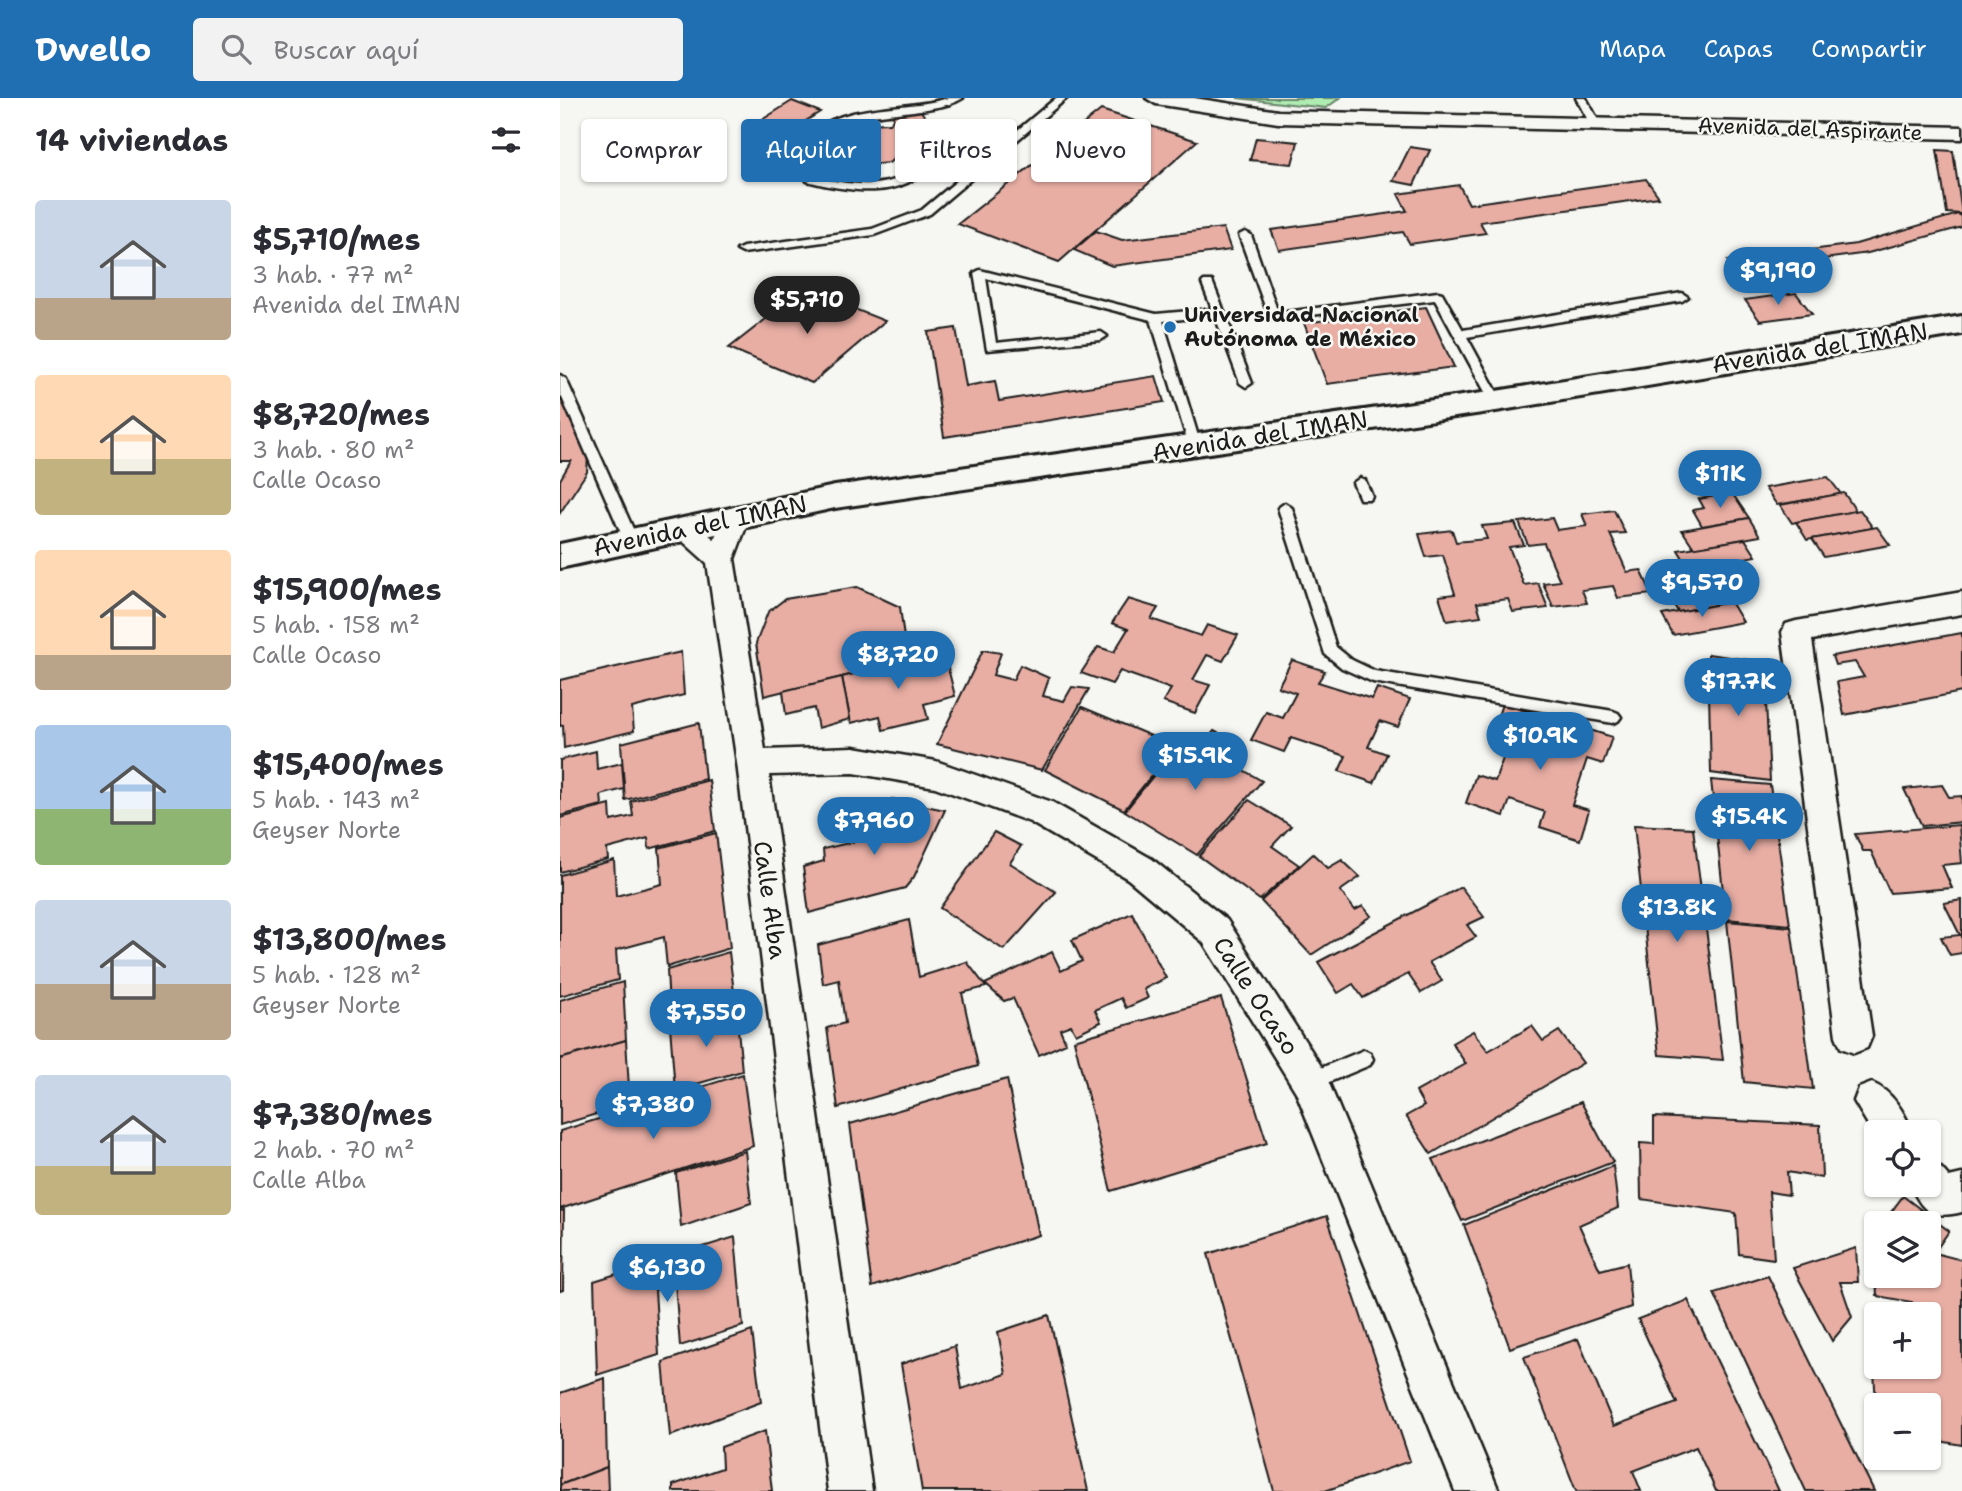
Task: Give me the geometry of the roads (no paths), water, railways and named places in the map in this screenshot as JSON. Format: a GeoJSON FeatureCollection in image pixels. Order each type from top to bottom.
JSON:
{"type":"FeatureCollection","features":[{"type":"Feature","properties":{"kind":"main road","name":"Avenida del IMAN"},"geometry":{"type":"LineString","coordinates":[[560,556],[835,497],[1496,401],[1960,326]]}},
{"type":"Feature","properties":{"kind":"street","name":"Avenida del Aspirante"},"geometry":{"type":"LineString","coordinates":[[1156,98],[1278,117],[1594,122],[1962,134]]}},
{"type":"Feature","properties":{"kind":"street"},"geometry":{"type":"LineString","coordinates":[[682,528],[720,559],[737,516]]}},
{"type":"Feature","properties":{"kind":"street","name":"Calle Alba"},"geometry":{"type":"LineString","coordinates":[[720,559],[752,763],[850,1491]]}},
{"type":"Feature","properties":{"kind":"street"},"geometry":{"type":"LineString","coordinates":[[1854,1036],[1796,632],[1962,603]]}},
{"type":"Feature","properties":{"kind":"street","name":"Calle Ocaso"},"geometry":{"type":"LineString","coordinates":[[752,763],[854,760],[936,775],[1041,812],[1140,869],[1215,931],[1310,1080],[1477,1491]]}},
{"type":"Feature","properties":{"kind":"street"},"geometry":{"type":"LineString","coordinates":[[1872,1101],[1885,1120]]}},
{"type":"Feature","properties":{"kind":"street"},"geometry":{"type":"LineString","coordinates":[[1940,1197],[1962,1193]]}},
{"type":"Feature","properties":{"kind":"lane"},"geometry":{"type":"LineString","coordinates":[[896,182],[854,188],[811,179],[799,157],[817,133],[846,119],[936,107],[958,98]]}},
{"type":"Feature","properties":{"kind":"lane"},"geometry":{"type":"LineString","coordinates":[[743,250],[874,232],[926,212],[1062,98]]}},
{"type":"Feature","properties":{"kind":"lane"},"geometry":{"type":"LineString","coordinates":[[1581,98],[1594,122]]}},
{"type":"Feature","properties":{"kind":"lane"},"geometry":{"type":"LineString","coordinates":[[1245,235],[1274,317],[1438,296],[1496,401]]}},
{"type":"Feature","properties":{"kind":"lane"},"geometry":{"type":"LineString","coordinates":[[1101,337],[991,347],[980,273],[1156,318],[1219,312]]}},
{"type":"Feature","properties":{"kind":"lane"},"geometry":{"type":"LineString","coordinates":[[1208,283],[1246,383]]}},
{"type":"Feature","properties":{"kind":"lane"},"geometry":{"type":"LineString","coordinates":[[1460,334],[1682,297]]}},
{"type":"Feature","properties":{"kind":"lane"},"geometry":{"type":"LineString","coordinates":[[1156,318],[1195,446]]}},
{"type":"Feature","properties":{"kind":"lane"},"geometry":{"type":"LineString","coordinates":[[560,379],[631,540]]}},
{"type":"Feature","properties":{"kind":"lane"},"geometry":{"type":"LineString","coordinates":[[1286,508],[1330,650],[1347,664],[1373,676],[1613,717]]}},
{"type":"Feature","properties":{"kind":"lane"},"geometry":{"type":"LineString","coordinates":[[1310,1080],[1364,1059]]}},
{"type":"Feature","properties":{"kind":"place","name":"Universidad Nacional Autónoma de México"},"geometry":{"type":"Point","coordinates":[1170,327]}}]}
